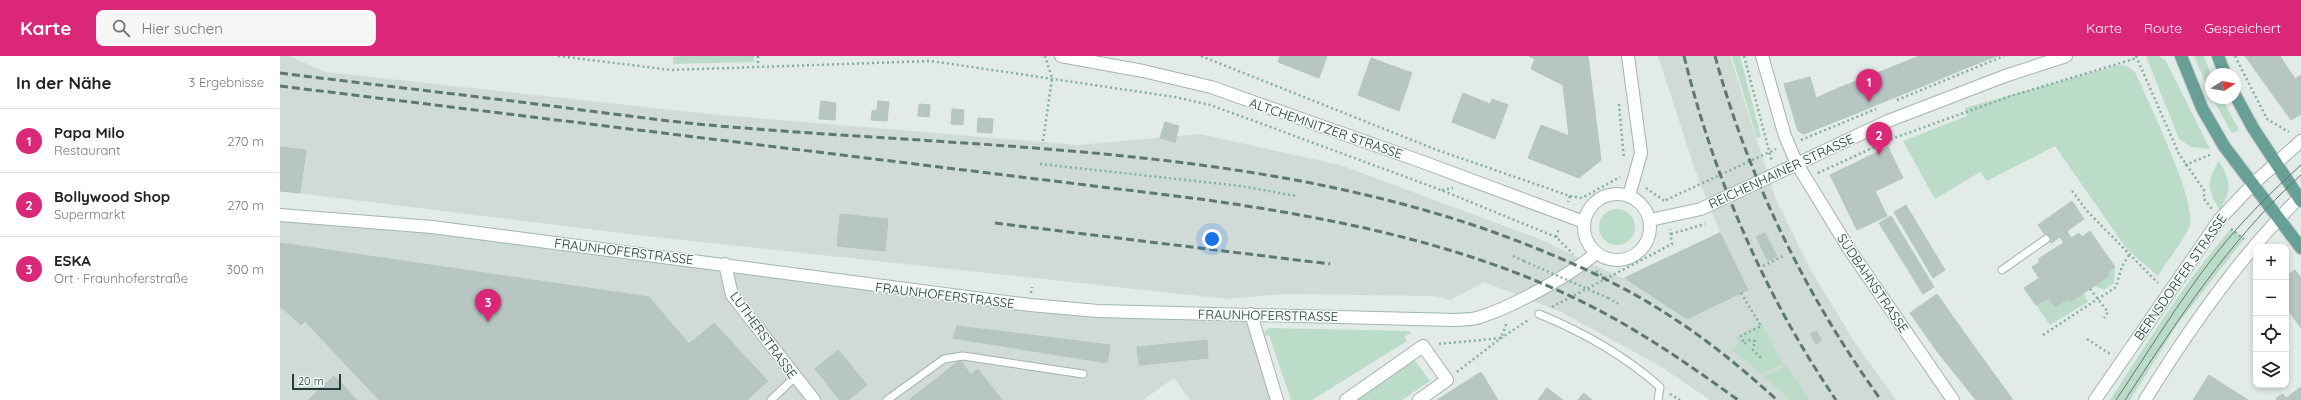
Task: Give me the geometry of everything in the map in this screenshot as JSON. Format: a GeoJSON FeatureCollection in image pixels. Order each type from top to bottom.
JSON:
{"type":"FeatureCollection","features":[{"type":"Feature","properties":{"kind":"main road"},"geometry":{"type":"LineString","coordinates":[[2180,56],[2206,114],[2224,146],[2280,218],[2301,248]]}},
{"type":"Feature","properties":{"kind":"main road"},"geometry":{"type":"LineString","coordinates":[[2218,56],[2223,68]]}},
{"type":"Feature","properties":{"kind":"main road"},"geometry":{"type":"LineString","coordinates":[[2240,104],[2253,128],[2300,198]]}},
{"type":"Feature","properties":{"kind":"street","name":"ALTCHEMNITZER STRASSE"},"geometry":{"type":"LineString","coordinates":[[1061,56],[1143,70],[1211,88],[1420,161],[1584,222]]}},
{"type":"Feature","properties":{"kind":"street"},"geometry":{"type":"LineString","coordinates":[[1628,56],[1641,153],[1633,174],[1629,196]]}},
{"type":"Feature","properties":{"kind":"street","name":"SÜDBAHNSTRASSE"},"geometry":{"type":"LineString","coordinates":[[1762,56],[1789,145],[1798,164],[1849,249],[1952,400]]}},
{"type":"Feature","properties":{"kind":"street","name":"REICHENHAINER STRASSE"},"geometry":{"type":"LineString","coordinates":[[1650,220],[1701,209],[1888,121],[2005,76],[2066,56]]}},
{"type":"Feature","properties":{"kind":"street","name":"BERNSDORFER STRASSE"},"geometry":{"type":"LineString","coordinates":[[2095,400],[2220,219],[2253,184],[2301,141]]}},
{"type":"Feature","properties":{"kind":"street"},"geometry":{"type":"LineString","coordinates":[[1616,194],[1629,196],[1641,204],[1650,220],[1649,239],[1640,252],[1633,257],[1618,261],[1610,260],[1596,253],[1586,239],[1584,222],[1592,206],[1603,197],[1616,194]]}},
{"type":"Feature","properties":{"kind":"street"},"geometry":{"type":"LineString","coordinates":[[2257,244],[2300,198]]}},
{"type":"Feature","properties":{"kind":"street","name":"FRAUNHOFERSTRASSE"},"geometry":{"type":"LineString","coordinates":[[280,215],[432,227],[725,264],[889,288],[1030,305],[1098,311],[1455,320],[1479,318],[1513,302],[1584,264],[1596,253]]}},
{"type":"Feature","properties":{"kind":"street"},"geometry":{"type":"LineString","coordinates":[[2145,400],[2184,339],[2253,249]]}},
{"type":"Feature","properties":{"kind":"street","name":"LUTHERSTRASSE"},"geometry":{"type":"LineString","coordinates":[[725,264],[732,295],[814,400]]}},
{"type":"Feature","properties":{"kind":"street"},"geometry":{"type":"LineString","coordinates":[[1251,314],[1277,400]]}},
{"type":"Feature","properties":{"kind":"street"},"geometry":{"type":"LineString","coordinates":[[1346,400],[1423,346],[1447,380],[1419,400]]}},
{"type":"Feature","properties":{"kind":"lane"},"geometry":{"type":"LineString","coordinates":[[2002,270],[2046,239]]}},
{"type":"Feature","properties":{"kind":"lane"},"geometry":{"type":"LineString","coordinates":[[1539,314],[1570,326],[1637,367],[1660,387],[1658,400]]}},
{"type":"Feature","properties":{"kind":"lane"},"geometry":{"type":"LineString","coordinates":[[887,400],[944,359],[963,356],[1083,374]]}},
{"type":"Feature","properties":{"kind":"lane"},"geometry":{"type":"LineString","coordinates":[[771,400],[795,377]]}},
{"type":"Feature","properties":{"kind":"path"},"geometry":{"type":"LineString","coordinates":[[558,56],[671,70],[931,61],[1175,97],[1210,105],[1441,190],[1556,237],[1584,264],[1606,278]]}},
{"type":"Feature","properties":{"kind":"path"},"geometry":{"type":"LineString","coordinates":[[758,56],[758,67]]}},
{"type":"Feature","properties":{"kind":"path"},"geometry":{"type":"LineString","coordinates":[[1043,141],[1052,78],[1045,56]]}},
{"type":"Feature","properties":{"kind":"path"},"geometry":{"type":"LineString","coordinates":[[1201,56],[1437,150],[1533,183]]}},
{"type":"Feature","properties":{"kind":"path"},"geometry":{"type":"LineString","coordinates":[[1744,56],[1768,152],[1777,173]]}},
{"type":"Feature","properties":{"kind":"path"},"geometry":{"type":"LineString","coordinates":[[1896,101],[2004,56]]}},
{"type":"Feature","properties":{"kind":"path"},"geometry":{"type":"LineString","coordinates":[[2235,56],[2267,119],[2287,132],[2292,130]]}},
{"type":"Feature","properties":{"kind":"path"},"geometry":{"type":"LineString","coordinates":[[1807,178],[1894,138],[2011,96],[2137,57],[2185,165],[2204,190],[2204,199],[2220,219],[2253,247]]}},
{"type":"Feature","properties":{"kind":"path"},"geometry":{"type":"LineString","coordinates":[[1618,103],[1633,174],[1642,181],[1647,190],[1666,200]]}},
{"type":"Feature","properties":{"kind":"path"},"geometry":{"type":"LineString","coordinates":[[1666,200],[1768,152],[1789,145],[1881,107]]}},
{"type":"Feature","properties":{"kind":"path"},"geometry":{"type":"LineString","coordinates":[[1040,164],[1242,186],[1296,196]]}},
{"type":"Feature","properties":{"kind":"path"},"geometry":{"type":"LineString","coordinates":[[1570,196],[1582,198],[1633,174]]}},
{"type":"Feature","properties":{"kind":"path"},"geometry":{"type":"LineString","coordinates":[[2072,192],[2087,211],[2158,283]]}},
{"type":"Feature","properties":{"kind":"path"},"geometry":{"type":"LineString","coordinates":[[1447,380],[1501,338],[1539,314],[1672,244],[1666,200]]}},
{"type":"Feature","properties":{"kind":"path"},"geometry":{"type":"LineString","coordinates":[[1763,266],[1785,255]]}},
{"type":"Feature","properties":{"kind":"path"},"geometry":{"type":"LineString","coordinates":[[2043,335],[2116,288],[2122,266],[2129,255]]}},
{"type":"Feature","properties":{"kind":"path"},"geometry":{"type":"LineString","coordinates":[[1513,256],[1621,305]]}},
{"type":"Feature","properties":{"kind":"path"},"geometry":{"type":"LineString","coordinates":[[2090,289],[2108,312],[2104,318]]}},
{"type":"Feature","properties":{"kind":"path"},"geometry":{"type":"LineString","coordinates":[[1741,294],[1761,326],[1741,336],[1744,344],[1750,340],[1755,341],[1753,350],[1761,358]]}},
{"type":"Feature","properties":{"kind":"path"},"geometry":{"type":"LineString","coordinates":[[1501,338],[1513,302]]}},
{"type":"Feature","properties":{"kind":"path"},"geometry":{"type":"LineString","coordinates":[[1423,346],[1501,338]]}},
{"type":"Feature","properties":{"kind":"path"},"geometry":{"type":"LineString","coordinates":[[2087,339],[2110,354]]}},
{"type":"Feature","properties":{"kind":"shaded area"},"geometry":{"type":"Polygon","coordinates":[[[280,56],[289,56],[326,72],[710,114],[1078,145],[1200,134],[1340,165],[1537,238],[1622,278],[1720,232],[1695,170],[1658,56],[1730,56],[1775,197],[1809,267],[1856,344],[1896,400],[1710,400],[1660,366],[1561,312],[1484,282],[1451,300],[1432,296],[1284,294],[1227,299],[637,235],[280,191],[280,56]]]}},
{"type":"Feature","properties":{"kind":"shaded area"},"geometry":{"type":"Polygon","coordinates":[[[280,215],[1030,305],[1251,314],[1276,400],[1190,400],[1174,378],[1143,400],[280,400],[280,215]]]}},
{"type":"Feature","properties":{"kind":"green space"},"geometry":{"type":"Polygon","coordinates":[[[754,56],[754,62],[673,64],[673,57],[754,56]]]}},
{"type":"Feature","properties":{"kind":"green space"},"geometry":{"type":"Polygon","coordinates":[[[1732,56],[1740,56],[1761,137],[1757,138],[1732,56]]]}},
{"type":"Feature","properties":{"kind":"green space"},"geometry":{"type":"Polygon","coordinates":[[[2146,56],[2159,56],[2166,61],[2210,149],[2191,147],[2179,139],[2146,56]]]}},
{"type":"Feature","properties":{"kind":"green space"},"geometry":{"type":"Polygon","coordinates":[[[2194,56],[2204,56],[2208,68],[2205,68],[2205,81],[2194,56]]]}},
{"type":"Feature","properties":{"kind":"green space"},"geometry":{"type":"Polygon","coordinates":[[[2118,65],[2127,66],[2135,72],[2169,149],[2186,194],[2190,211],[2190,224],[2188,229],[2158,276],[2126,248],[2055,146],[1987,181],[1980,172],[1935,199],[1903,141],[1967,116],[1965,108],[2118,65]]]}},
{"type":"Feature","properties":{"kind":"green space"},"geometry":{"type":"Polygon","coordinates":[[[2215,104],[2225,104],[2239,130],[2232,133],[2215,104]]]}},
{"type":"Feature","properties":{"kind":"green space"},"geometry":{"type":"Polygon","coordinates":[[[2219,161],[2228,180],[2227,196],[2220,210],[2213,197],[2210,186],[2212,174],[2219,161]]]}},
{"type":"Feature","properties":{"kind":"green space"},"geometry":{"type":"Polygon","coordinates":[[[1621,209],[1630,214],[1634,220],[1634,234],[1630,240],[1621,245],[1613,245],[1604,240],[1600,234],[1599,223],[1604,214],[1610,210],[1621,209]]]}},
{"type":"Feature","properties":{"kind":"green space"},"geometry":{"type":"Polygon","coordinates":[[[2231,229],[2244,239],[2177,325],[2130,400],[2110,400],[2183,291],[2231,229]]]}},
{"type":"Feature","properties":{"kind":"green space"},"geometry":{"type":"Polygon","coordinates":[[[2115,267],[2114,283],[2104,290],[2095,286],[2109,276],[2107,273],[2115,267]]]}},
{"type":"Feature","properties":{"kind":"green space"},"geometry":{"type":"Polygon","coordinates":[[[2084,293],[2088,302],[2050,325],[2036,305],[2048,298],[2055,307],[2068,299],[2070,302],[2084,293]]]}},
{"type":"Feature","properties":{"kind":"green space"},"geometry":{"type":"Polygon","coordinates":[[[1762,323],[1783,364],[1762,374],[1731,349],[1740,343],[1736,336],[1762,323]]]}},
{"type":"Feature","properties":{"kind":"green space"},"geometry":{"type":"Polygon","coordinates":[[[1266,329],[1410,331],[1411,333],[1404,337],[1407,341],[1312,400],[1291,400],[1269,335],[1264,336],[1266,329]]]}},
{"type":"Feature","properties":{"kind":"green space"},"geometry":{"type":"Polygon","coordinates":[[[1413,358],[1430,381],[1402,400],[1352,400],[1413,358]]]}},
{"type":"Feature","properties":{"kind":"green space"},"geometry":{"type":"Polygon","coordinates":[[[1787,365],[1810,400],[1790,400],[1764,377],[1787,365]]]}},
{"type":"Feature","properties":{"kind":"building"},"geometry":{"type":"Polygon","coordinates":[[[1280,56],[1327,56],[1319,78],[1278,62],[1280,56]]]}},
{"type":"Feature","properties":{"kind":"building"},"geometry":{"type":"Polygon","coordinates":[[[1529,56],[1588,56],[1601,160],[1579,178],[1528,158],[1541,125],[1569,136],[1563,85],[1531,69],[1535,59],[1529,56]]]}},
{"type":"Feature","properties":{"kind":"building"},"geometry":{"type":"Polygon","coordinates":[[[1919,56],[1961,56],[1966,68],[1923,86],[1912,59],[1919,56]]]}},
{"type":"Feature","properties":{"kind":"building"},"geometry":{"type":"Polygon","coordinates":[[[1961,56],[1997,56],[1966,68],[1961,56]]]}},
{"type":"Feature","properties":{"kind":"building"},"geometry":{"type":"Polygon","coordinates":[[[2245,56],[2280,56],[2295,79],[2301,75],[2301,114],[2291,120],[2245,56]]]}},
{"type":"Feature","properties":{"kind":"building"},"geometry":{"type":"Polygon","coordinates":[[[1371,58],[1412,73],[1399,111],[1358,95],[1371,58]]]}},
{"type":"Feature","properties":{"kind":"building"},"geometry":{"type":"Polygon","coordinates":[[[1912,59],[1923,86],[1888,100],[1877,73],[1912,59]]]}},
{"type":"Feature","properties":{"kind":"building"},"geometry":{"type":"Polygon","coordinates":[[[1877,73],[1888,100],[1852,115],[1841,87],[1877,73]]]}},
{"type":"Feature","properties":{"kind":"building"},"geometry":{"type":"Polygon","coordinates":[[[1810,77],[1816,98],[1841,87],[1852,115],[1804,134],[1798,131],[1784,84],[1810,77]]]}},
{"type":"Feature","properties":{"kind":"building"},"geometry":{"type":"Polygon","coordinates":[[[1463,93],[1490,104],[1492,99],[1508,105],[1495,139],[1452,122],[1463,93]]]}},
{"type":"Feature","properties":{"kind":"building"},"geometry":{"type":"Polygon","coordinates":[[[821,101],[836,103],[835,120],[819,119],[821,101]]]}},
{"type":"Feature","properties":{"kind":"building"},"geometry":{"type":"Polygon","coordinates":[[[878,101],[889,102],[887,121],[871,120],[872,111],[877,110],[878,101]]]}},
{"type":"Feature","properties":{"kind":"building"},"geometry":{"type":"Polygon","coordinates":[[[919,104],[930,105],[929,117],[918,116],[919,104]]]}},
{"type":"Feature","properties":{"kind":"building"},"geometry":{"type":"Polygon","coordinates":[[[952,109],[964,110],[963,125],[951,124],[952,109]]]}},
{"type":"Feature","properties":{"kind":"building"},"geometry":{"type":"Polygon","coordinates":[[[978,118],[993,119],[992,133],[977,132],[978,118]]]}},
{"type":"Feature","properties":{"kind":"building"},"geometry":{"type":"Polygon","coordinates":[[[1165,122],[1179,126],[1175,142],[1160,138],[1165,122]]]}},
{"type":"Feature","properties":{"kind":"building"},"geometry":{"type":"Polygon","coordinates":[[[280,147],[306,150],[300,193],[280,191],[280,147]]]}},
{"type":"Feature","properties":{"kind":"building"},"geometry":{"type":"Polygon","coordinates":[[[1888,147],[1903,178],[1875,191],[1887,216],[1857,230],[1830,175],[1888,147]]]}},
{"type":"Feature","properties":{"kind":"building"},"geometry":{"type":"Polygon","coordinates":[[[2072,201],[2084,219],[2067,231],[2071,238],[2064,243],[2060,237],[2051,243],[2038,225],[2072,201]]]}},
{"type":"Feature","properties":{"kind":"building"},"geometry":{"type":"Polygon","coordinates":[[[1906,205],[1945,270],[1933,278],[1894,212],[1906,205]]]}},
{"type":"Feature","properties":{"kind":"building"},"geometry":{"type":"Polygon","coordinates":[[[840,214],[888,219],[885,251],[837,246],[840,214]]]}},
{"type":"Feature","properties":{"kind":"building"},"geometry":{"type":"Polygon","coordinates":[[[1891,216],[1934,287],[1923,294],[1879,223],[1891,216]]]}},
{"type":"Feature","properties":{"kind":"building"},"geometry":{"type":"Polygon","coordinates":[[[2090,231],[2115,267],[2107,273],[2109,276],[2070,302],[2068,299],[2055,307],[2048,298],[2036,305],[2024,288],[2039,278],[2032,267],[2040,262],[2038,259],[2079,233],[2082,237],[2090,231]]]}},
{"type":"Feature","properties":{"kind":"building"},"geometry":{"type":"Polygon","coordinates":[[[1720,233],[1748,290],[1687,319],[1625,278],[1720,233]]]}},
{"type":"Feature","properties":{"kind":"building"},"geometry":{"type":"Polygon","coordinates":[[[1765,233],[1777,256],[1768,261],[1756,237],[1765,233]]]}},
{"type":"Feature","properties":{"kind":"building"},"geometry":{"type":"Polygon","coordinates":[[[280,243],[649,297],[689,344],[714,323],[768,381],[747,400],[379,400],[305,321],[301,325],[280,306],[280,243]]]}},
{"type":"Feature","properties":{"kind":"building"},"geometry":{"type":"Polygon","coordinates":[[[2295,270],[2301,278],[2301,313],[2294,318],[2289,311],[2289,274],[2295,270]]]}},
{"type":"Feature","properties":{"kind":"building"},"geometry":{"type":"Polygon","coordinates":[[[1937,294],[1963,331],[1936,350],[1910,313],[1937,294]]]}},
{"type":"Feature","properties":{"kind":"building"},"geometry":{"type":"Polygon","coordinates":[[[2301,313],[2301,328],[2294,318],[2301,313]]]}},
{"type":"Feature","properties":{"kind":"building"},"geometry":{"type":"Polygon","coordinates":[[[957,326],[1110,345],[1107,363],[953,338],[957,326]]]}},
{"type":"Feature","properties":{"kind":"building"},"geometry":{"type":"Polygon","coordinates":[[[1816,331],[1822,340],[1816,344],[1810,334],[1816,331]]]}},
{"type":"Feature","properties":{"kind":"building"},"geometry":{"type":"Polygon","coordinates":[[[1963,331],[1989,367],[1964,385],[1936,350],[1963,331]]]}},
{"type":"Feature","properties":{"kind":"building"},"geometry":{"type":"Polygon","coordinates":[[[1207,340],[1208,358],[1139,365],[1137,347],[1207,340]]]}},
{"type":"Feature","properties":{"kind":"building"},"geometry":{"type":"Polygon","coordinates":[[[838,350],[867,385],[848,400],[840,400],[815,369],[838,350]]]}},
{"type":"Feature","properties":{"kind":"building"},"geometry":{"type":"Polygon","coordinates":[[[960,360],[971,375],[978,369],[1002,400],[909,400],[960,360]]]}},
{"type":"Feature","properties":{"kind":"building"},"geometry":{"type":"Polygon","coordinates":[[[1989,367],[2013,400],[1976,400],[1964,385],[1989,367]]]}},
{"type":"Feature","properties":{"kind":"building"},"geometry":{"type":"Polygon","coordinates":[[[1481,372],[1498,400],[1448,400],[1445,395],[1481,372]]]}},
{"type":"Feature","properties":{"kind":"building"},"geometry":{"type":"Polygon","coordinates":[[[2209,375],[2248,400],[2193,400],[2209,375]]]}},
{"type":"Feature","properties":{"kind":"building"},"geometry":{"type":"Polygon","coordinates":[[[334,376],[357,400],[308,400],[334,376]]]}},
{"type":"Feature","properties":{"kind":"building"},"geometry":{"type":"Polygon","coordinates":[[[2301,387],[2301,400],[2277,400],[2276,398],[2283,394],[2286,398],[2301,387]]]}},
{"type":"Feature","properties":{"kind":"building"},"geometry":{"type":"Polygon","coordinates":[[[1547,388],[1563,400],[1538,400],[1547,388]]]}},
{"type":"Feature","properties":{"kind":"building"},"geometry":{"type":"Polygon","coordinates":[[[1584,393],[1592,400],[1578,400],[1584,393]]]}},
{"type":"Feature","properties":{"kind":"building"},"geometry":{"type":"Polygon","coordinates":[[[1445,395],[1448,400],[1437,400],[1445,395]]]}},
{"type":"Feature","properties":{"kind":"tram line"},"geometry":{"type":"LineString","coordinates":[[2116,400],[2177,308],[2215,255],[2256,208],[2301,165]]}},
{"type":"Feature","properties":{"kind":"tram line"},"geometry":{"type":"LineString","coordinates":[[2125,400],[2206,282],[2251,226],[2301,175]]}},
{"type":"Feature","properties":{"kind":"railway"},"geometry":{"type":"LineString","coordinates":[[1684,56],[1710,147],[1745,235],[1787,320],[1810,360],[1836,400]]}},
{"type":"Feature","properties":{"kind":"railway"},"geometry":{"type":"LineString","coordinates":[[1715,56],[1745,147],[1783,236],[1804,278],[1828,320],[1881,400]]}},
{"type":"Feature","properties":{"kind":"railway"},"geometry":{"type":"LineString","coordinates":[[280,73],[684,123],[1110,155],[1204,166],[1298,181],[1391,201],[1482,228],[1533,247],[1584,269],[1632,293],[1656,307],[1705,340],[1730,359],[1777,400]]}},
{"type":"Feature","properties":{"kind":"railway"},"geometry":{"type":"LineString","coordinates":[[280,86],[1200,199],[1341,223],[1434,246],[1480,260],[1524,276],[1568,295],[1591,306],[1656,343],[1738,400]]}},
{"type":"Feature","properties":{"kind":"railway"},"geometry":{"type":"LineString","coordinates":[[995,223],[1330,264]]}},
{"type":"Feature","properties":{"kind":"place","name":"Papa Milo"},"geometry":{"type":"Point","coordinates":[1869,102]}},
{"type":"Feature","properties":{"kind":"place","name":"Bollywood Shop"},"geometry":{"type":"Point","coordinates":[1879,155]}},
{"type":"Feature","properties":{"kind":"place","name":"ESKA"},"geometry":{"type":"Point","coordinates":[488,322]}}]}
